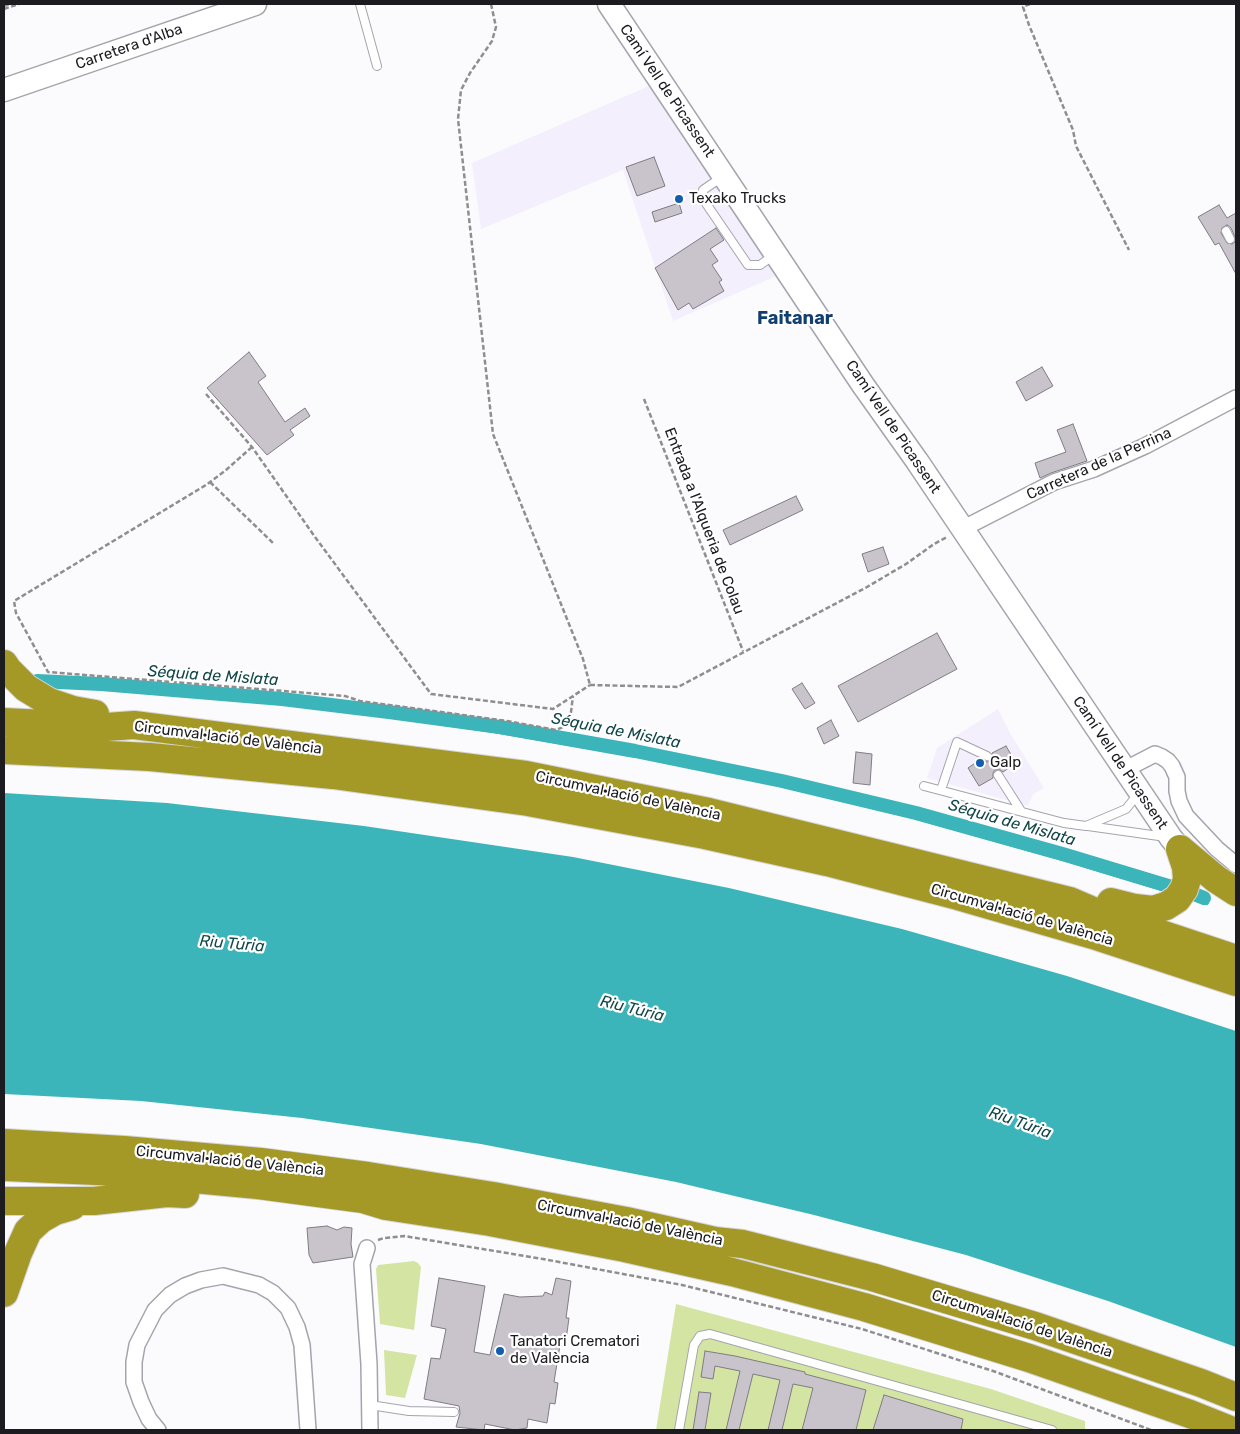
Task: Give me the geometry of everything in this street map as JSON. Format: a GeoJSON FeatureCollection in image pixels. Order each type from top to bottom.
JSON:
{"type":"FeatureCollection","features":[{"type":"Feature","properties":{"kind":"highway"},"geometry":{"type":"LineString","coordinates":[[4,664],[26,688],[48,702],[134,725]]}},
{"type":"Feature","properties":{"kind":"highway","name":"Circumval·lació de València"},"geometry":{"type":"LineString","coordinates":[[4,722],[106,727],[134,725],[526,775],[709,812],[1070,901],[1098,913],[1236,959]]}},
{"type":"Feature","properties":{"kind":"highway","name":"Circumval·lació de València"},"geometry":{"type":"LineString","coordinates":[[4,750],[150,756],[333,775],[528,802],[696,833],[827,862],[958,896],[1093,935],[1236,982]]}},
{"type":"Feature","properties":{"kind":"highway"},"geometry":{"type":"LineString","coordinates":[[1070,901],[1102,899],[1135,908],[1153,910],[1166,906],[1177,899],[1184,889],[1187,879],[1186,867],[1175,843]]}},
{"type":"Feature","properties":{"kind":"highway"},"geometry":{"type":"LineString","coordinates":[[1175,843],[1216,879],[1236,892]]}},
{"type":"Feature","properties":{"kind":"highway","name":"Circumval·lació de València"},"geometry":{"type":"LineString","coordinates":[[4,1143],[124,1150],[262,1162],[368,1176],[512,1200],[743,1244],[872,1277],[1035,1326],[1236,1397]]}},
{"type":"Feature","properties":{"kind":"highway","name":"Circumval·lació de València"},"geometry":{"type":"LineString","coordinates":[[4,1167],[119,1172],[258,1185],[363,1199],[386,1206],[490,1222],[626,1248],[732,1272],[864,1307],[1029,1358],[1190,1414],[1230,1430]]}},
{"type":"Feature","properties":{"kind":"highway"},"geometry":{"type":"LineString","coordinates":[[4,1201],[94,1201],[166,1193],[256,1197],[361,1209],[386,1206]]}},
{"type":"Feature","properties":{"kind":"highway"},"geometry":{"type":"LineString","coordinates":[[4,1293],[18,1253],[28,1232],[40,1219],[55,1211],[94,1201]]}},
{"type":"Feature","properties":{"kind":"highway"},"geometry":{"type":"LineString","coordinates":[[715,1240],[739,1254],[869,1288],[964,1318],[1031,1345],[1236,1421]]}},
{"type":"Feature","properties":{"kind":"street","name":"Carretera d'Alba"},"geometry":{"type":"LineString","coordinates":[[4,90],[255,4]]}},
{"type":"Feature","properties":{"kind":"street","name":"Camí Vell de Picassent"},"geometry":{"type":"LineString","coordinates":[[609,4],[863,385],[917,461],[1175,843]]}},
{"type":"Feature","properties":{"kind":"street","name":"Carretera de la Perrina"},"geometry":{"type":"LineString","coordinates":[[962,529],[1054,482],[1094,469],[1145,446],[1236,398]]}},
{"type":"Feature","properties":{"kind":"street"},"geometry":{"type":"LineString","coordinates":[[1124,770],[1154,754],[1168,761],[1177,777],[1179,801],[1186,816],[1217,849],[1236,865]]}},
{"type":"Feature","properties":{"kind":"street"},"geometry":{"type":"LineString","coordinates":[[367,1248],[362,1264],[371,1421]]}},
{"type":"Feature","properties":{"kind":"street"},"geometry":{"type":"LineString","coordinates":[[158,1430],[148,1419],[134,1382],[136,1345],[155,1310],[170,1295],[193,1283],[223,1276],[259,1285],[273,1293],[288,1308],[302,1345],[308,1430]]}},
{"type":"Feature","properties":{"kind":"lane"},"geometry":{"type":"LineString","coordinates":[[360,4],[377,66]]}},
{"type":"Feature","properties":{"kind":"lane"},"geometry":{"type":"LineString","coordinates":[[724,176],[703,190],[703,199],[708,207],[748,265],[760,265],[776,254]]}},
{"type":"Feature","properties":{"kind":"lane"},"geometry":{"type":"LineString","coordinates":[[1226,231],[1230,240]]}},
{"type":"Feature","properties":{"kind":"lane"},"geometry":{"type":"LineString","coordinates":[[941,790],[957,742],[987,756]]}},
{"type":"Feature","properties":{"kind":"lane"},"geometry":{"type":"LineString","coordinates":[[998,775],[1022,811]]}},
{"type":"Feature","properties":{"kind":"lane"},"geometry":{"type":"LineString","coordinates":[[924,786],[1064,823],[1175,843]]}},
{"type":"Feature","properties":{"kind":"lane"},"geometry":{"type":"LineString","coordinates":[[1086,826],[1126,808],[1140,792]]}},
{"type":"Feature","properties":{"kind":"lane"},"geometry":{"type":"LineString","coordinates":[[679,1430],[694,1345],[700,1336],[710,1334],[1052,1430]]}},
{"type":"Feature","properties":{"kind":"lane"},"geometry":{"type":"LineString","coordinates":[[371,1421],[410,1411],[454,1412]]}},
{"type":"Feature","properties":{"kind":"path"},"geometry":{"type":"LineString","coordinates":[[4,7],[10,4]]}},
{"type":"Feature","properties":{"kind":"path"},"geometry":{"type":"LineString","coordinates":[[4,7],[19,4]]}},
{"type":"Feature","properties":{"kind":"path"},"geometry":{"type":"LineString","coordinates":[[491,4],[496,27],[492,41],[461,90],[458,118],[493,434],[583,659],[590,685]]}},
{"type":"Feature","properties":{"kind":"path"},"geometry":{"type":"LineString","coordinates":[[1030,4],[1023,8],[1032,34],[1073,130],[1076,146],[1129,250]]}},
{"type":"Feature","properties":{"kind":"path"},"geometry":{"type":"LineString","coordinates":[[206,394],[252,447],[315,537],[374,615],[430,694],[553,709],[590,685],[678,687],[867,587],[906,564],[934,544],[962,529]]}},
{"type":"Feature","properties":{"kind":"path","name":"Entrada a l'Alqueria de Colau"},"geometry":{"type":"LineString","coordinates":[[644,399],[743,652]]}},
{"type":"Feature","properties":{"kind":"path"},"geometry":{"type":"LineString","coordinates":[[252,447],[210,482],[14,601],[16,613],[48,672],[345,696],[360,701],[507,721],[556,730],[570,720],[573,696]]}},
{"type":"Feature","properties":{"kind":"path"},"geometry":{"type":"LineString","coordinates":[[210,482],[272,543]]}},
{"type":"Feature","properties":{"kind":"path"},"geometry":{"type":"LineString","coordinates":[[367,1248],[375,1241],[384,1238],[404,1236],[682,1285],[862,1329],[996,1372],[1151,1430]]}},
{"type":"Feature","properties":{"kind":"shaded area","name":"Texako Trucks"},"geometry":{"type":"Polygon","coordinates":[[[649,86],[776,276],[673,321],[623,170],[481,229],[472,163],[649,86]]]}},
{"type":"Feature","properties":{"kind":"shaded area","name":"Galp"},"geometry":{"type":"Polygon","coordinates":[[[998,709],[1010,733],[1044,788],[1033,794],[1028,806],[927,778],[937,748],[998,709]]]}},
{"type":"Feature","properties":{"kind":"green space"},"geometry":{"type":"Polygon","coordinates":[[[414,1261],[421,1267],[414,1330],[380,1324],[376,1269],[378,1265],[414,1261]]]}},
{"type":"Feature","properties":{"kind":"green space"},"geometry":{"type":"Polygon","coordinates":[[[676,1304],[991,1389],[1085,1421],[1085,1430],[656,1430],[676,1304]]]}},
{"type":"Feature","properties":{"kind":"green space"},"geometry":{"type":"Polygon","coordinates":[[[384,1350],[417,1355],[405,1398],[386,1395],[384,1350]]]}},
{"type":"Feature","properties":{"kind":"water","name":"Riu Túria"},"geometry":{"type":"Polygon","coordinates":[[[4,793],[167,803],[364,826],[573,857],[729,888],[902,929],[1067,976],[1236,1031],[1236,1347],[1108,1301],[966,1255],[814,1215],[676,1182],[481,1144],[302,1118],[141,1101],[4,1094],[4,793]]]}},
{"type":"Feature","properties":{"kind":"building"},"geometry":{"type":"Polygon","coordinates":[[[654,157],[665,186],[637,196],[626,167],[654,157]]]}},
{"type":"Feature","properties":{"kind":"building"},"geometry":{"type":"Polygon","coordinates":[[[679,203],[682,213],[655,222],[652,212],[679,203]]]}},
{"type":"Feature","properties":{"kind":"building"},"geometry":{"type":"Polygon","coordinates":[[[1219,205],[1227,218],[1236,213],[1236,274],[1219,243],[1215,245],[1198,217],[1219,205]],[[1227,225],[1222,228],[1221,233],[1227,243],[1232,244],[1235,242],[1235,237],[1231,228],[1227,225]]]}},
{"type":"Feature","properties":{"kind":"building"},"geometry":{"type":"Polygon","coordinates":[[[716,228],[724,240],[710,249],[718,261],[712,265],[722,280],[719,282],[724,291],[693,309],[689,303],[678,310],[655,268],[716,228]]]}},
{"type":"Feature","properties":{"kind":"building"},"geometry":{"type":"Polygon","coordinates":[[[249,352],[266,376],[258,382],[285,422],[305,408],[310,416],[290,430],[294,435],[267,455],[207,388],[249,352]]]}},
{"type":"Feature","properties":{"kind":"building"},"geometry":{"type":"Polygon","coordinates":[[[1042,367],[1053,386],[1026,401],[1016,382],[1042,367]]]}},
{"type":"Feature","properties":{"kind":"building"},"geometry":{"type":"Polygon","coordinates":[[[1073,424],[1087,461],[1040,478],[1035,463],[1066,452],[1057,430],[1073,424]]]}},
{"type":"Feature","properties":{"kind":"building"},"geometry":{"type":"Polygon","coordinates":[[[796,496],[803,510],[730,545],[723,530],[796,496]]]}},
{"type":"Feature","properties":{"kind":"building"},"geometry":{"type":"Polygon","coordinates":[[[883,547],[889,564],[868,572],[862,554],[883,547]]]}},
{"type":"Feature","properties":{"kind":"building"},"geometry":{"type":"Polygon","coordinates":[[[937,633],[957,669],[858,722],[838,686],[937,633]]]}},
{"type":"Feature","properties":{"kind":"building"},"geometry":{"type":"Polygon","coordinates":[[[802,683],[815,703],[805,709],[792,689],[802,683]]]}},
{"type":"Feature","properties":{"kind":"building"},"geometry":{"type":"Polygon","coordinates":[[[831,720],[839,736],[824,744],[817,728],[831,720]]]}},
{"type":"Feature","properties":{"kind":"building"},"geometry":{"type":"Polygon","coordinates":[[[1006,746],[1016,763],[1003,772],[995,770],[993,778],[979,786],[968,768],[981,759],[987,762],[990,761],[992,753],[1006,746]]]}},
{"type":"Feature","properties":{"kind":"building"},"geometry":{"type":"Polygon","coordinates":[[[856,752],[872,754],[870,785],[853,783],[856,752]]]}},
{"type":"Feature","properties":{"kind":"building"},"geometry":{"type":"Polygon","coordinates":[[[327,1226],[337,1230],[344,1227],[352,1228],[351,1244],[353,1257],[313,1263],[309,1255],[307,1228],[327,1226]]]}},
{"type":"Feature","properties":{"kind":"building","name":"Tanatori Crematori de València"},"geometry":{"type":"Polygon","coordinates":[[[439,1278],[485,1286],[474,1352],[490,1355],[504,1294],[520,1297],[543,1296],[545,1292],[552,1295],[556,1278],[571,1281],[566,1318],[569,1318],[566,1340],[561,1339],[554,1382],[558,1383],[555,1404],[550,1403],[547,1423],[528,1419],[527,1428],[515,1430],[485,1424],[484,1430],[456,1427],[460,1413],[459,1406],[424,1399],[431,1358],[440,1359],[446,1329],[431,1326],[439,1278]]]}},
{"type":"Feature","properties":{"kind":"building"},"geometry":{"type":"Polygon","coordinates":[[[705,1351],[805,1372],[805,1374],[866,1390],[856,1430],[802,1430],[813,1388],[793,1384],[782,1430],[768,1430],[780,1380],[753,1374],[739,1430],[726,1430],[740,1371],[715,1366],[713,1379],[701,1377],[705,1351]]]}},
{"type":"Feature","properties":{"kind":"building"},"geometry":{"type":"Polygon","coordinates":[[[699,1392],[711,1393],[705,1430],[693,1430],[699,1392]]]}},
{"type":"Feature","properties":{"kind":"building"},"geometry":{"type":"Polygon","coordinates":[[[884,1395],[963,1419],[961,1430],[873,1430],[884,1395]]]}},
{"type":"Feature","properties":{"kind":"waterway","name":"Séquia de Mislata"},"geometry":{"type":"LineString","coordinates":[[37,681],[101,684],[282,699],[500,727],[635,751],[782,781],[916,813],[1175,888]]}},
{"type":"Feature","properties":{"kind":"waterway"},"geometry":{"type":"LineString","coordinates":[[46,686],[100,688],[281,703],[493,731],[634,755],[772,783],[914,817],[1169,891]]}},
{"type":"Feature","properties":{"kind":"waterway","name":"Séquia de Mislata"},"geometry":{"type":"LineString","coordinates":[[1192,893],[1204,898]]}},
{"type":"Feature","properties":{"kind":"waterway"},"geometry":{"type":"LineString","coordinates":[[1190,898],[1207,903]]}},
{"type":"Feature","properties":{"kind":"place","name":"Texako Trucks"},"geometry":{"type":"Point","coordinates":[679,199]}},
{"type":"Feature","properties":{"kind":"place","name":"Galp"},"geometry":{"type":"Point","coordinates":[980,763]}},
{"type":"Feature","properties":{"kind":"place","name":"Tanatori Crematori de València"},"geometry":{"type":"Point","coordinates":[500,1351]}},
{"type":"Feature","properties":{"kind":"district","name":"Faitanar"},"geometry":{"type":"Point","coordinates":[795,319]}}]}
